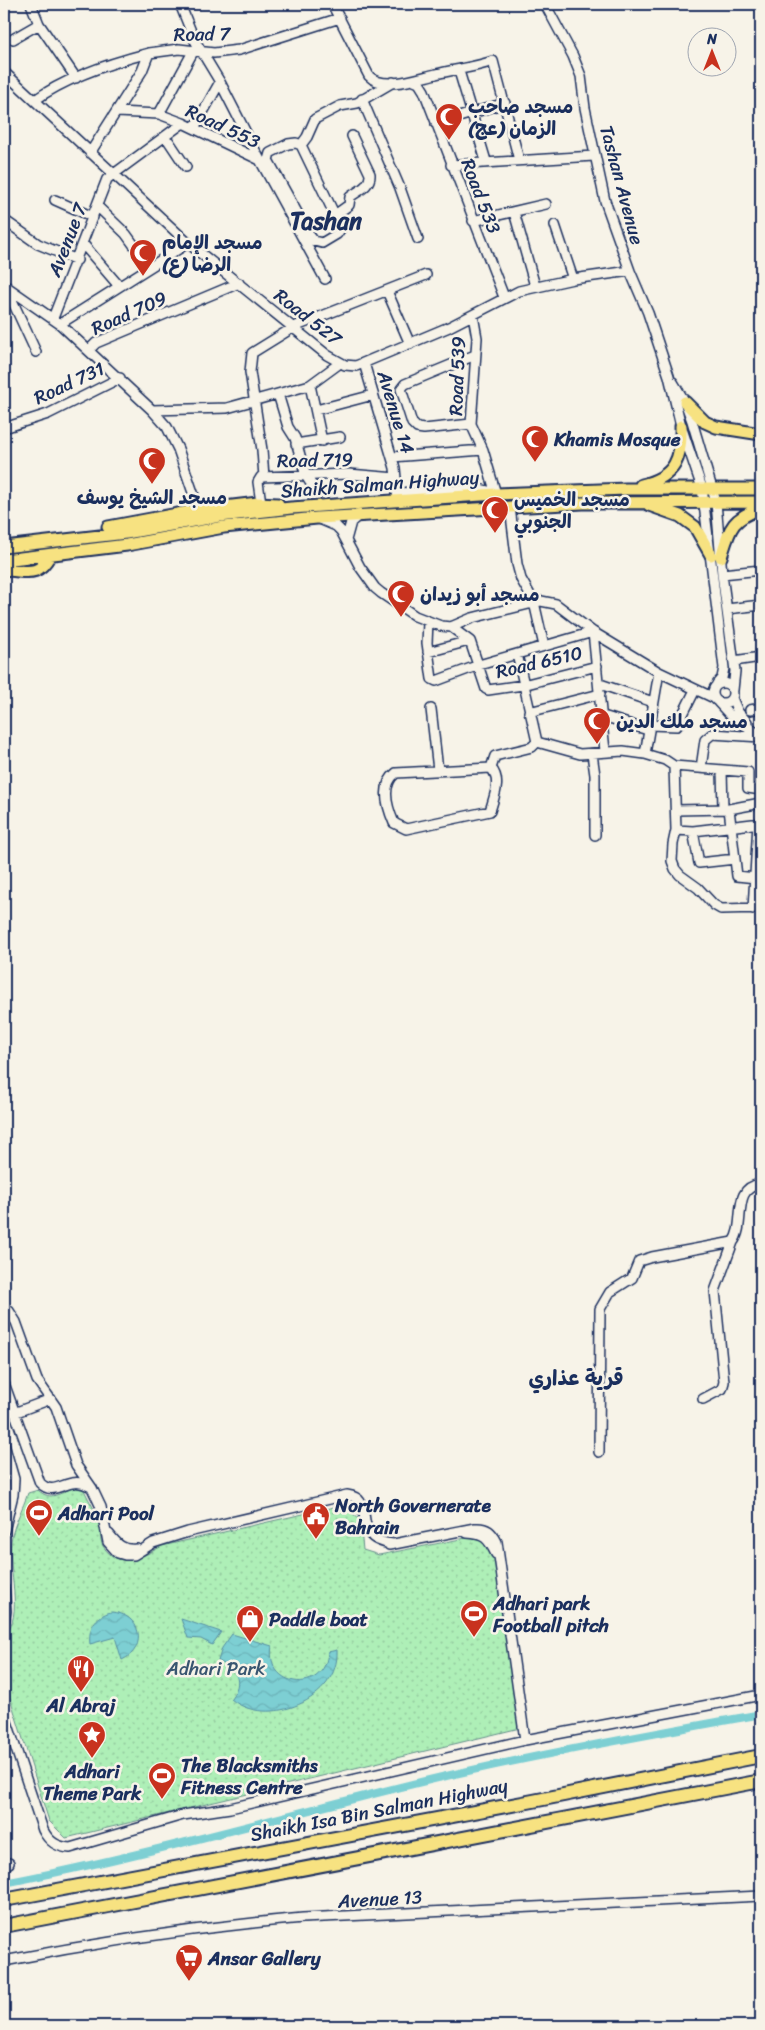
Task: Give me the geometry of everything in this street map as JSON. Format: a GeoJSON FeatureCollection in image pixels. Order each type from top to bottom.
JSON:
{"type":"FeatureCollection","features":[{"type":"Feature","properties":{"kind":"highway","name":"Shaikh Isa Bin Salman Highway"},"geometry":{"type":"LineString","coordinates":[[4,1900],[523,1803],[761,1756]]}},
{"type":"Feature","properties":{"kind":"highway"},"geometry":{"type":"LineString","coordinates":[[4,1926],[761,1781]]}},
{"type":"Feature","properties":{"kind":"highway"},"geometry":{"type":"LineString","coordinates":[[4,1934],[74,1919],[96,1908]]}},
{"type":"Feature","properties":{"kind":"main road"},"geometry":{"type":"LineString","coordinates":[[685,402],[705,422],[716,428],[761,434]]}},
{"type":"Feature","properties":{"kind":"main road"},"geometry":{"type":"LineString","coordinates":[[626,489],[659,480],[670,470],[682,446],[681,426]]}},
{"type":"Feature","properties":{"kind":"main road","name":"Shaikh Salman Highway"},"geometry":{"type":"LineString","coordinates":[[4,547],[126,533],[220,516],[398,496],[626,489],[761,489]]}},
{"type":"Feature","properties":{"kind":"main road"},"geometry":{"type":"LineString","coordinates":[[641,502],[680,516],[695,527],[716,556],[735,522],[761,508]]}},
{"type":"Feature","properties":{"kind":"main road","name":"Shaikh Salman Highway"},"geometry":{"type":"LineString","coordinates":[[4,560],[127,545],[224,527],[317,518],[582,503],[761,502]]}},
{"type":"Feature","properties":{"kind":"main road"},"geometry":{"type":"LineString","coordinates":[[31,544],[38,539],[52,534],[132,524],[199,510],[261,503],[292,508]]}},
{"type":"Feature","properties":{"kind":"main road"},"geometry":{"type":"LineString","coordinates":[[4,570],[34,572],[44,564],[50,554]]}},
{"type":"Feature","properties":{"kind":"street"},"geometry":{"type":"LineString","coordinates":[[32,4],[38,24],[76,78]]}},
{"type":"Feature","properties":{"kind":"street"},"geometry":{"type":"LineString","coordinates":[[180,4],[198,51],[220,82],[260,160]]}},
{"type":"Feature","properties":{"kind":"street"},"geometry":{"type":"LineString","coordinates":[[332,4],[369,76],[373,80],[380,82],[414,81],[438,73],[459,71],[494,61],[519,160]]}},
{"type":"Feature","properties":{"kind":"street","name":"Tashan Avenue"},"geometry":{"type":"LineString","coordinates":[[545,4],[573,56],[580,76],[594,156],[605,201],[630,271],[643,299],[669,376],[681,426],[707,488]]}},
{"type":"Feature","properties":{"kind":"street","name":"Road 7"},"geometry":{"type":"LineString","coordinates":[[35,100],[48,91],[76,78],[149,53],[179,49],[214,53],[238,50],[340,18]]}},
{"type":"Feature","properties":{"kind":"street"},"geometry":{"type":"LineString","coordinates":[[13,39],[38,24]]}},
{"type":"Feature","properties":{"kind":"street","name":"Road 553"},"geometry":{"type":"LineString","coordinates":[[159,114],[198,51]]}},
{"type":"Feature","properties":{"kind":"street","name":"Road 7"},"geometry":{"type":"LineString","coordinates":[[90,153],[142,71],[149,53]]}},
{"type":"Feature","properties":{"kind":"street"},"geometry":{"type":"LineString","coordinates":[[459,71],[486,161]]}},
{"type":"Feature","properties":{"kind":"street","name":"Road 527"},"geometry":{"type":"LineString","coordinates":[[4,72],[188,243],[327,355],[340,363],[350,366],[364,363],[473,315],[504,297],[535,286],[630,271]]}},
{"type":"Feature","properties":{"kind":"street","name":"Road 533"},"geometry":{"type":"LineString","coordinates":[[414,81],[419,83],[424,91],[473,222],[504,297]]}},
{"type":"Feature","properties":{"kind":"street"},"geometry":{"type":"LineString","coordinates":[[194,128],[220,82]]}},
{"type":"Feature","properties":{"kind":"street"},"geometry":{"type":"LineString","coordinates":[[301,145],[315,119],[340,106],[350,105],[393,82]]}},
{"type":"Feature","properties":{"kind":"street"},"geometry":{"type":"LineString","coordinates":[[362,99],[400,188],[418,239]]}},
{"type":"Feature","properties":{"kind":"street"},"geometry":{"type":"LineString","coordinates":[[436,124],[506,103]]}},
{"type":"Feature","properties":{"kind":"street","name":"Road 553"},"geometry":{"type":"LineString","coordinates":[[116,112],[159,114],[194,128],[260,160],[325,279]]}},
{"type":"Feature","properties":{"kind":"street"},"geometry":{"type":"LineString","coordinates":[[113,174],[183,123]]}},
{"type":"Feature","properties":{"kind":"street"},"geometry":{"type":"LineString","coordinates":[[335,215],[349,205],[350,197],[366,185],[370,179],[370,174],[352,136]]}},
{"type":"Feature","properties":{"kind":"street"},"geometry":{"type":"LineString","coordinates":[[166,137],[186,167]]}},
{"type":"Feature","properties":{"kind":"street"},"geometry":{"type":"LineString","coordinates":[[301,145],[288,144],[270,154],[268,160],[310,236],[317,243]]}},
{"type":"Feature","properties":{"kind":"street"},"geometry":{"type":"LineString","coordinates":[[301,145],[340,225],[340,231],[322,243],[317,243],[307,248]]}},
{"type":"Feature","properties":{"kind":"street"},"geometry":{"type":"LineString","coordinates":[[451,165],[486,161],[594,156]]}},
{"type":"Feature","properties":{"kind":"street","name":"Avenue 7"},"geometry":{"type":"LineString","coordinates":[[57,321],[97,206],[107,180],[113,174]]}},
{"type":"Feature","properties":{"kind":"street"},"geometry":{"type":"LineString","coordinates":[[55,200],[93,217]]}},
{"type":"Feature","properties":{"kind":"street"},"geometry":{"type":"LineString","coordinates":[[473,222],[546,204]]}},
{"type":"Feature","properties":{"kind":"street"},"geometry":{"type":"LineString","coordinates":[[97,206],[126,234],[149,266]]}},
{"type":"Feature","properties":{"kind":"street"},"geometry":{"type":"LineString","coordinates":[[514,212],[535,286]]}},
{"type":"Feature","properties":{"kind":"street"},"geometry":{"type":"LineString","coordinates":[[4,220],[38,244],[77,260]]}},
{"type":"Feature","properties":{"kind":"street"},"geometry":{"type":"LineString","coordinates":[[555,224],[573,279]]}},
{"type":"Feature","properties":{"kind":"street"},"geometry":{"type":"LineString","coordinates":[[57,321],[119,286],[188,243]]}},
{"type":"Feature","properties":{"kind":"street"},"geometry":{"type":"LineString","coordinates":[[83,244],[119,286]]}},
{"type":"Feature","properties":{"kind":"street"},"geometry":{"type":"LineString","coordinates":[[264,477],[262,450],[250,372],[252,353],[294,327],[426,275]]}},
{"type":"Feature","properties":{"kind":"street","name":"Road 709"},"geometry":{"type":"LineString","coordinates":[[89,350],[96,343],[239,283]]}},
{"type":"Feature","properties":{"kind":"street"},"geometry":{"type":"LineString","coordinates":[[4,285],[57,321],[120,378],[167,427],[176,444],[199,510]]}},
{"type":"Feature","properties":{"kind":"street"},"geometry":{"type":"LineString","coordinates":[[12,291],[12,300],[36,352]]}},
{"type":"Feature","properties":{"kind":"street"},"geometry":{"type":"LineString","coordinates":[[387,291],[410,344]]}},
{"type":"Feature","properties":{"kind":"street","name":"Road 539"},"geometry":{"type":"LineString","coordinates":[[473,315],[477,338],[471,424],[483,450],[496,494]]}},
{"type":"Feature","properties":{"kind":"street"},"geometry":{"type":"LineString","coordinates":[[325,374],[327,355]]}},
{"type":"Feature","properties":{"kind":"street"},"geometry":{"type":"LineString","coordinates":[[471,424],[424,429],[417,428],[412,422],[400,389],[406,384],[475,355]]}},
{"type":"Feature","properties":{"kind":"street"},"geometry":{"type":"LineString","coordinates":[[152,410],[227,408],[310,385],[340,363]]}},
{"type":"Feature","properties":{"kind":"street","name":"Avenue 14"},"geometry":{"type":"LineString","coordinates":[[364,363],[392,457],[398,496]]}},
{"type":"Feature","properties":{"kind":"street","name":"Tashan Avenue"},"geometry":{"type":"LineString","coordinates":[[669,376],[685,402],[710,502],[716,556]]}},
{"type":"Feature","properties":{"kind":"street","name":"Road 731"},"geometry":{"type":"LineString","coordinates":[[4,428],[48,414],[120,378]]}},
{"type":"Feature","properties":{"kind":"street"},"geometry":{"type":"LineString","coordinates":[[310,385],[322,441]]}},
{"type":"Feature","properties":{"kind":"street"},"geometry":{"type":"LineString","coordinates":[[278,394],[288,428],[294,435],[306,476],[315,490]]}},
{"type":"Feature","properties":{"kind":"street"},"geometry":{"type":"LineString","coordinates":[[316,410],[372,395]]}},
{"type":"Feature","properties":{"kind":"street"},"geometry":{"type":"LineString","coordinates":[[296,444],[340,437]]}},
{"type":"Feature","properties":{"kind":"street"},"geometry":{"type":"LineString","coordinates":[[392,457],[483,450]]}},
{"type":"Feature","properties":{"kind":"street","name":"Road 719"},"geometry":{"type":"LineString","coordinates":[[261,503],[258,480],[264,477],[349,474],[396,478]]}},
{"type":"Feature","properties":{"kind":"street"},"geometry":{"type":"LineString","coordinates":[[510,507],[517,564],[521,579],[538,601],[544,646]]}},
{"type":"Feature","properties":{"kind":"street"},"geometry":{"type":"LineString","coordinates":[[346,540],[351,522],[359,515]]}},
{"type":"Feature","properties":{"kind":"street"},"geometry":{"type":"LineString","coordinates":[[317,518],[336,526],[346,540],[360,567],[375,588],[396,604],[428,622],[451,627],[469,641],[479,665],[593,632]]}},
{"type":"Feature","properties":{"kind":"street"},"geometry":{"type":"LineString","coordinates":[[451,627],[472,618],[538,601],[556,604],[593,632],[659,672],[726,703],[732,694],[735,676],[734,661],[722,574],[716,556]]}},
{"type":"Feature","properties":{"kind":"street"},"geometry":{"type":"LineString","coordinates":[[716,556],[724,668],[722,678],[712,692],[716,700],[729,714],[761,737]]}},
{"type":"Feature","properties":{"kind":"street"},"geometry":{"type":"LineString","coordinates":[[722,574],[761,570]]}},
{"type":"Feature","properties":{"kind":"street"},"geometry":{"type":"LineString","coordinates":[[727,609],[761,604]]}},
{"type":"Feature","properties":{"kind":"street","name":"Road 6510"},"geometry":{"type":"LineString","coordinates":[[428,622],[428,652],[434,681],[479,665],[486,689],[488,690],[522,685],[597,666]]}},
{"type":"Feature","properties":{"kind":"street","name":"Road 6510"},"geometry":{"type":"LineString","coordinates":[[593,632],[603,716],[605,751]]}},
{"type":"Feature","properties":{"kind":"street"},"geometry":{"type":"LineString","coordinates":[[428,652],[469,641]]}},
{"type":"Feature","properties":{"kind":"street"},"geometry":{"type":"LineString","coordinates":[[517,654],[522,685],[537,742]]}},
{"type":"Feature","properties":{"kind":"street"},"geometry":{"type":"LineString","coordinates":[[734,661],[761,657]]}},
{"type":"Feature","properties":{"kind":"street"},"geometry":{"type":"LineString","coordinates":[[645,754],[659,672]]}},
{"type":"Feature","properties":{"kind":"street"},"geometry":{"type":"LineString","coordinates":[[695,690],[726,683],[742,717],[761,737]]}},
{"type":"Feature","properties":{"kind":"street"},"geometry":{"type":"LineString","coordinates":[[529,712],[600,689],[653,702]]}},
{"type":"Feature","properties":{"kind":"street"},"geometry":{"type":"LineString","coordinates":[[603,716],[649,727],[675,727],[679,725],[695,690]]}},
{"type":"Feature","properties":{"kind":"street"},"geometry":{"type":"LineString","coordinates":[[750,710],[761,708]]}},
{"type":"Feature","properties":{"kind":"street"},"geometry":{"type":"LineString","coordinates":[[431,709],[438,770]]}},
{"type":"Feature","properties":{"kind":"street"},"geometry":{"type":"LineString","coordinates":[[701,768],[706,740],[712,734],[761,737]]}},
{"type":"Feature","properties":{"kind":"street"},"geometry":{"type":"LineString","coordinates":[[537,742],[580,754],[623,751],[645,754],[664,760],[674,766],[748,772],[748,788],[761,790]]}},
{"type":"Feature","properties":{"kind":"street"},"geometry":{"type":"LineString","coordinates":[[491,768],[495,756],[532,747],[537,742]]}},
{"type":"Feature","properties":{"kind":"street"},"geometry":{"type":"LineString","coordinates":[[592,754],[595,835]]}},
{"type":"Feature","properties":{"kind":"street"},"geometry":{"type":"LineString","coordinates":[[674,766],[676,830],[672,844],[672,861],[680,875],[694,884],[714,905],[721,909],[757,909],[756,878],[760,823],[693,831],[676,830]]}},
{"type":"Feature","properties":{"kind":"street"},"geometry":{"type":"LineString","coordinates":[[491,768],[495,772],[497,787],[490,811],[406,829],[398,827],[392,818],[387,800],[386,785],[389,778],[396,773],[491,768]]}},
{"type":"Feature","properties":{"kind":"street"},"geometry":{"type":"LineString","coordinates":[[722,771],[726,808],[732,825],[738,876],[756,878]]}},
{"type":"Feature","properties":{"kind":"street"},"geometry":{"type":"LineString","coordinates":[[676,810],[726,808],[761,803]]}},
{"type":"Feature","properties":{"kind":"street"},"geometry":{"type":"LineString","coordinates":[[693,831],[698,862],[735,859]]}},
{"type":"Feature","properties":{"kind":"street"},"geometry":{"type":"LineString","coordinates":[[703,1399],[722,1389],[724,1382],[715,1291],[733,1242],[738,1234],[741,1203],[745,1192],[750,1187],[761,1184]]}},
{"type":"Feature","properties":{"kind":"street"},"geometry":{"type":"LineString","coordinates":[[599,1452],[600,1309],[610,1292],[632,1278],[639,1261],[733,1242]]}},
{"type":"Feature","properties":{"kind":"street"},"geometry":{"type":"LineString","coordinates":[[4,1307],[16,1322],[37,1380],[57,1410],[76,1465],[92,1488],[103,1512],[107,1532],[124,1549],[145,1548],[188,1532],[347,1495],[357,1499],[363,1507],[364,1522],[369,1534],[374,1540],[381,1543],[393,1544],[476,1528],[486,1528],[489,1530],[497,1542],[525,1740]]}},
{"type":"Feature","properties":{"kind":"street"},"geometry":{"type":"LineString","coordinates":[[4,1383],[40,1483],[45,1488],[50,1489],[72,1482],[81,1482],[92,1488]]}},
{"type":"Feature","properties":{"kind":"street"},"geometry":{"type":"LineString","coordinates":[[14,1413],[51,1399]]}},
{"type":"Feature","properties":{"kind":"street"},"geometry":{"type":"LineString","coordinates":[[4,1444],[14,1479],[13,1496],[4,1531]]}},
{"type":"Feature","properties":{"kind":"street"},"geometry":{"type":"LineString","coordinates":[[72,1482],[76,1474],[76,1465]]}},
{"type":"Feature","properties":{"kind":"street"},"geometry":{"type":"LineString","coordinates":[[4,1588],[6,1611],[4,1624]]}},
{"type":"Feature","properties":{"kind":"street"},"geometry":{"type":"LineString","coordinates":[[4,1713],[43,1830],[53,1843],[63,1847],[76,1847],[183,1815],[230,1808],[525,1740],[761,1695]]}},
{"type":"Feature","properties":{"kind":"street","name":"Avenue 13"},"geometry":{"type":"LineString","coordinates":[[4,1961],[84,1945],[239,1924],[303,1918],[761,1896]]}},
{"type":"Feature","properties":{"kind":"green space","name":"Adhari Park"},"geometry":{"type":"Polygon","coordinates":[[[74,1487],[84,1490],[98,1518],[103,1546],[110,1554],[124,1560],[132,1560],[162,1546],[343,1505],[360,1520],[363,1550],[379,1555],[476,1536],[493,1552],[523,1724],[520,1728],[66,1838],[49,1821],[4,1679],[4,1636],[10,1627],[14,1604],[10,1553],[12,1535],[28,1493],[38,1490],[43,1494],[51,1496],[74,1487]]]}},
{"type":"Feature","properties":{"kind":"water"},"geometry":{"type":"Polygon","coordinates":[[[111,1612],[129,1618],[135,1624],[138,1632],[136,1648],[131,1655],[122,1660],[115,1637],[90,1644],[90,1633],[94,1624],[101,1616],[111,1612]]]}},
{"type":"Feature","properties":{"kind":"water"},"geometry":{"type":"Polygon","coordinates":[[[181,1619],[221,1632],[212,1645],[201,1639],[188,1638],[181,1619]]]}},
{"type":"Feature","properties":{"kind":"water"},"geometry":{"type":"Polygon","coordinates":[[[232,1634],[272,1646],[272,1660],[277,1671],[285,1678],[307,1681],[317,1676],[324,1666],[328,1652],[337,1650],[335,1668],[327,1683],[299,1705],[281,1710],[263,1711],[246,1708],[231,1699],[235,1693],[238,1681],[230,1668],[218,1661],[222,1648],[232,1634]]]}},
{"type":"Feature","properties":{"kind":"waterway"},"geometry":{"type":"LineString","coordinates":[[4,1883],[109,1861],[463,1772],[761,1714]]}},
{"type":"Feature","properties":{"kind":"place","name":"مسجد صاحب الزمان (عج)"},"geometry":{"type":"Point","coordinates":[449,141]}},
{"type":"Feature","properties":{"kind":"place","name":"مسجد الإمام الرضا (ع)"},"geometry":{"type":"Point","coordinates":[143,277]}},
{"type":"Feature","properties":{"kind":"place","name":"Khamis Mosque"},"geometry":{"type":"Point","coordinates":[535,463]}},
{"type":"Feature","properties":{"kind":"place","name":"مسجد الشيخ يوسف"},"geometry":{"type":"Point","coordinates":[152,485]}},
{"type":"Feature","properties":{"kind":"place","name":"مسجد الخميس الجنوبي"},"geometry":{"type":"Point","coordinates":[495,534]}},
{"type":"Feature","properties":{"kind":"place","name":"مسجد أبو زيدان"},"geometry":{"type":"Point","coordinates":[401,618]}},
{"type":"Feature","properties":{"kind":"place","name":"مسجد ملك الدين"},"geometry":{"type":"Point","coordinates":[597,745]}},
{"type":"Feature","properties":{"kind":"place","name":"Adhari Pool"},"geometry":{"type":"Point","coordinates":[39,1537]}},
{"type":"Feature","properties":{"kind":"place","name":"North Governerate Bahrain"},"geometry":{"type":"Point","coordinates":[316,1540]}},
{"type":"Feature","properties":{"kind":"place","name":"Adhari park Football pitch"},"geometry":{"type":"Point","coordinates":[474,1638]}},
{"type":"Feature","properties":{"kind":"place","name":"Paddle boat"},"geometry":{"type":"Point","coordinates":[250,1643]}},
{"type":"Feature","properties":{"kind":"place","name":"Al Abraj"},"geometry":{"type":"Point","coordinates":[81,1693]}},
{"type":"Feature","properties":{"kind":"place","name":"Adhari Theme Park"},"geometry":{"type":"Point","coordinates":[92,1759]}},
{"type":"Feature","properties":{"kind":"place","name":"The Blacksmiths Fitness Centre"},"geometry":{"type":"Point","coordinates":[162,1800]}},
{"type":"Feature","properties":{"kind":"place","name":"Ansar Gallery"},"geometry":{"type":"Point","coordinates":[189,1982]}},
{"type":"Feature","properties":{"kind":"district","name":"Tashan"},"geometry":{"type":"Point","coordinates":[326,221]}},
{"type":"Feature","properties":{"kind":"district","name":"قرية عذاري"},"geometry":{"type":"Point","coordinates":[576,1378]}}]}
